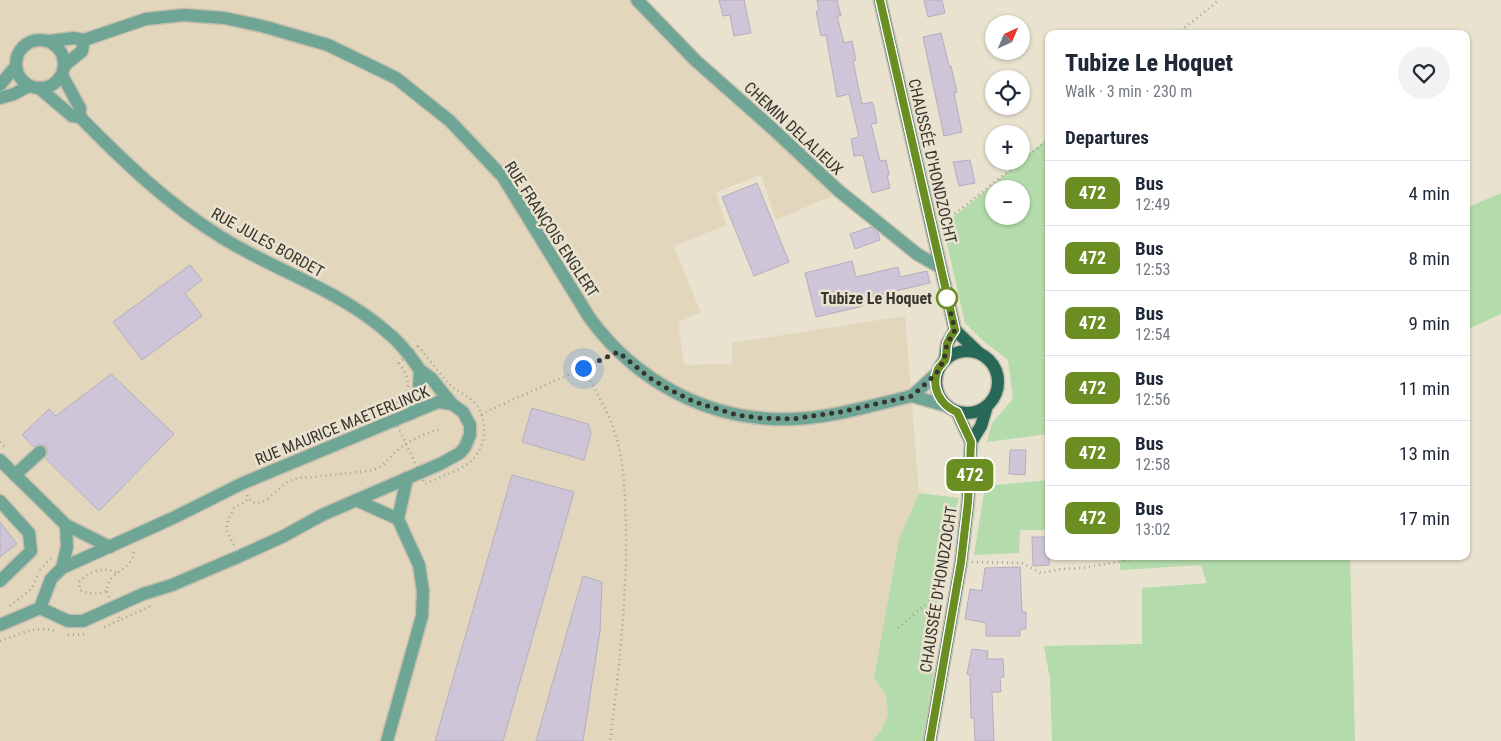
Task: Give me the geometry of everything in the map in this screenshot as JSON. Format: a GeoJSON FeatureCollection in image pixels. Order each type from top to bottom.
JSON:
{"type":"FeatureCollection","features":[{"type":"Feature","properties":{"kind":"main road","name":"CHAUSSÉE D'HONDZOCHT"},"geometry":{"type":"LineString","coordinates":[[880,0],[955,330]]}},
{"type":"Feature","properties":{"kind":"main road"},"geometry":{"type":"LineString","coordinates":[[955,330],[979,353],[991,361],[996,370],[998,380],[994,398],[987,406],[969,414],[952,409],[942,402],[937,393],[935,382],[936,374],[944,360],[947,344],[955,330]]}},
{"type":"Feature","properties":{"kind":"main road"},"geometry":{"type":"LineString","coordinates":[[944,360],[951,354],[961,351],[979,353]]}},
{"type":"Feature","properties":{"kind":"main road"},"geometry":{"type":"LineString","coordinates":[[952,409],[971,442],[981,426],[987,406]]}},
{"type":"Feature","properties":{"kind":"main road","name":"CHAUSSÉE D'HONDZOCHT"},"geometry":{"type":"LineString","coordinates":[[930,741],[961,562],[968,502],[971,442]]}},
{"type":"Feature","properties":{"kind":"street","name":"CHEMIN DELALIEUX"},"geometry":{"type":"LineString","coordinates":[[636,0],[696,61],[839,191],[917,254],[940,267]]}},
{"type":"Feature","properties":{"kind":"street","name":"RUE FRANÇOIS ENGLERT"},"geometry":{"type":"LineString","coordinates":[[50,41],[74,38],[84,40],[146,19],[184,15],[224,18],[262,26],[328,45],[396,78],[450,121],[503,177],[588,317],[604,338],[650,378],[668,389],[695,402],[718,410],[760,418],[792,419],[816,417],[912,396]]}},
{"type":"Feature","properties":{"kind":"street"},"geometry":{"type":"LineString","coordinates":[[37,39],[50,41],[61,50],[64,70],[80,108],[80,117],[72,116],[20,78],[16,66],[18,54],[26,44],[37,39]]}},
{"type":"Feature","properties":{"kind":"street"},"geometry":{"type":"LineString","coordinates":[[0,98],[34,87],[53,85],[82,51],[84,40]]}},
{"type":"Feature","properties":{"kind":"street"},"geometry":{"type":"LineString","coordinates":[[0,85],[16,66]]}},
{"type":"Feature","properties":{"kind":"street","name":"RUE JULES BORDET"},"geometry":{"type":"LineString","coordinates":[[80,117],[146,180],[183,211],[220,237],[357,309],[389,333],[420,370],[431,378],[452,404]]}},
{"type":"Feature","properties":{"kind":"street"},"geometry":{"type":"LineString","coordinates":[[412,413],[420,388],[420,370]]}},
{"type":"Feature","properties":{"kind":"street"},"geometry":{"type":"LineString","coordinates":[[936,374],[912,396],[952,409]]}},
{"type":"Feature","properties":{"kind":"street","name":"RUE MAURICE MAETERLINCK"},"geometry":{"type":"LineString","coordinates":[[62,568],[173,518],[241,484],[438,402],[452,404],[463,412],[468,419]]}},
{"type":"Feature","properties":{"kind":"street"},"geometry":{"type":"LineString","coordinates":[[40,608],[68,621],[83,621],[143,594],[172,585],[240,556],[284,536],[322,515],[440,464],[460,453],[470,435],[468,419]]}},
{"type":"Feature","properties":{"kind":"street"},"geometry":{"type":"LineString","coordinates":[[16,475],[40,452]]}},
{"type":"Feature","properties":{"kind":"street"},"geometry":{"type":"LineString","coordinates":[[0,460],[66,525],[110,547]]}},
{"type":"Feature","properties":{"kind":"street"},"geometry":{"type":"LineString","coordinates":[[387,741],[422,616],[423,591],[419,565],[398,519],[407,478]]}},
{"type":"Feature","properties":{"kind":"street"},"geometry":{"type":"LineString","coordinates":[[356,500],[398,519]]}},
{"type":"Feature","properties":{"kind":"street"},"geometry":{"type":"LineString","coordinates":[[0,501],[29,533],[31,551],[0,581]]}},
{"type":"Feature","properties":{"kind":"street"},"geometry":{"type":"LineString","coordinates":[[0,625],[40,608],[51,579],[62,568],[67,547],[66,525]]}},
{"type":"Feature","properties":{"kind":"path"},"geometry":{"type":"LineString","coordinates":[[1182,30],[1219,0]]}},
{"type":"Feature","properties":{"kind":"path"},"geometry":{"type":"LineString","coordinates":[[1030,154],[1045,142]]}},
{"type":"Feature","properties":{"kind":"path"},"geometry":{"type":"LineString","coordinates":[[931,231],[1009,170]]}},
{"type":"Feature","properties":{"kind":"path"},"geometry":{"type":"LineString","coordinates":[[468,419],[618,352]]}},
{"type":"Feature","properties":{"kind":"path"},"geometry":{"type":"LineString","coordinates":[[583,368],[603,404],[617,441],[625,504],[626,569],[620,664],[610,741]]}},
{"type":"Feature","properties":{"kind":"path"},"geometry":{"type":"LineString","coordinates":[[241,484],[248,498],[256,502],[267,501],[282,486],[295,479],[356,473],[384,466],[398,450],[425,433],[441,429]]}},
{"type":"Feature","properties":{"kind":"path"},"geometry":{"type":"LineString","coordinates":[[240,556],[226,530],[228,520],[234,508],[245,502],[248,498]]}},
{"type":"Feature","properties":{"kind":"path"},"geometry":{"type":"LineString","coordinates":[[117,573],[111,570],[95,571],[86,575],[79,582],[80,590],[100,594],[106,591],[110,580],[133,559],[134,551],[128,538]]}},
{"type":"Feature","properties":{"kind":"path"},"geometry":{"type":"LineString","coordinates":[[961,562],[1022,563],[1041,573],[1128,560]]}},
{"type":"Feature","properties":{"kind":"path"},"geometry":{"type":"LineString","coordinates":[[898,628],[927,603],[957,584]]}},
{"type":"Feature","properties":{"kind":"path"},"geometry":{"type":"LineString","coordinates":[[106,591],[120,620],[156,604]]}},
{"type":"Feature","properties":{"kind":"shaded area"},"geometry":{"type":"Polygon","coordinates":[[[0,0],[631,0],[693,66],[836,194],[776,220],[761,175],[716,192],[726,225],[674,246],[701,313],[678,322],[684,365],[732,364],[732,343],[905,316],[919,493],[899,539],[874,678],[886,694],[888,716],[882,729],[872,741],[0,741],[0,0]]]}},
{"type":"Feature","properties":{"kind":"green space"},"geometry":{"type":"Polygon","coordinates":[[[1045,140],[1045,435],[987,442],[992,423],[1013,399],[1008,360],[982,340],[965,323],[943,226],[985,191],[985,225],[1030,225],[1030,180],[998,180],[1010,170],[1030,170],[1030,153],[1045,140]]]}},
{"type":"Feature","properties":{"kind":"green space"},"geometry":{"type":"Polygon","coordinates":[[[1501,193],[1501,314],[1470,328],[1470,206],[1501,193]]]}},
{"type":"Feature","properties":{"kind":"green space"},"geometry":{"type":"Polygon","coordinates":[[[1045,480],[1045,530],[1020,530],[1019,553],[974,555],[985,486],[1045,480]]]}},
{"type":"Feature","properties":{"kind":"green space"},"geometry":{"type":"Polygon","coordinates":[[[919,493],[959,498],[941,553],[933,678],[923,741],[872,741],[882,729],[888,716],[886,694],[874,678],[899,539],[919,493]]]}},
{"type":"Feature","properties":{"kind":"green space"},"geometry":{"type":"Polygon","coordinates":[[[1120,560],[1350,560],[1355,741],[1052,741],[1050,679],[1044,646],[1142,644],[1142,588],[1207,583],[1201,565],[1120,570],[1120,560]]]}},
{"type":"Feature","properties":{"kind":"building"},"geometry":{"type":"Polygon","coordinates":[[[719,0],[744,0],[751,33],[734,36],[730,15],[723,16],[719,0]]]}},
{"type":"Feature","properties":{"kind":"building"},"geometry":{"type":"Polygon","coordinates":[[[817,0],[837,0],[841,16],[837,16],[844,43],[852,41],[856,60],[853,61],[862,104],[872,102],[874,107],[877,123],[871,124],[880,161],[886,160],[890,188],[872,193],[863,155],[854,156],[851,139],[859,137],[849,94],[837,97],[826,35],[821,36],[816,11],[819,11],[817,0]]]}},
{"type":"Feature","properties":{"kind":"building"},"geometry":{"type":"Polygon","coordinates":[[[924,0],[942,0],[945,13],[928,17],[924,0]]]}},
{"type":"Feature","properties":{"kind":"building"},"geometry":{"type":"Polygon","coordinates":[[[941,33],[957,92],[954,93],[962,132],[944,136],[923,37],[941,33]]]}},
{"type":"Feature","properties":{"kind":"building"},"geometry":{"type":"Polygon","coordinates":[[[970,160],[975,183],[959,186],[953,162],[970,160]]]}},
{"type":"Feature","properties":{"kind":"building"},"geometry":{"type":"Polygon","coordinates":[[[757,183],[789,262],[754,276],[722,197],[757,183]]]}},
{"type":"Feature","properties":{"kind":"building"},"geometry":{"type":"Polygon","coordinates":[[[871,227],[878,233],[880,240],[855,249],[850,234],[871,227]]]}},
{"type":"Feature","properties":{"kind":"building"},"geometry":{"type":"Polygon","coordinates":[[[852,261],[856,277],[898,267],[900,277],[927,271],[930,283],[861,299],[863,306],[816,317],[805,273],[852,261]]]}},
{"type":"Feature","properties":{"kind":"building"},"geometry":{"type":"Polygon","coordinates":[[[190,265],[202,280],[185,293],[202,316],[142,360],[113,322],[190,265]]]}},
{"type":"Feature","properties":{"kind":"building"},"geometry":{"type":"Polygon","coordinates":[[[111,374],[174,434],[99,511],[45,458],[48,451],[46,446],[39,444],[34,447],[22,435],[49,409],[56,416],[111,374]]]}},
{"type":"Feature","properties":{"kind":"building"},"geometry":{"type":"Polygon","coordinates":[[[532,408],[588,424],[591,433],[584,460],[522,442],[532,408]]]}},
{"type":"Feature","properties":{"kind":"building"},"geometry":{"type":"Polygon","coordinates":[[[1010,450],[1026,450],[1025,475],[1009,474],[1010,450]]]}},
{"type":"Feature","properties":{"kind":"building"},"geometry":{"type":"Polygon","coordinates":[[[512,475],[574,492],[503,741],[435,741],[512,475]]]}},
{"type":"Feature","properties":{"kind":"building"},"geometry":{"type":"Polygon","coordinates":[[[0,522],[17,544],[0,557],[0,522]]]}},
{"type":"Feature","properties":{"kind":"building"},"geometry":{"type":"Polygon","coordinates":[[[1032,537],[1045,537],[1045,560],[1049,560],[1049,565],[1033,566],[1032,537]]]}},
{"type":"Feature","properties":{"kind":"building"},"geometry":{"type":"Polygon","coordinates":[[[1020,567],[1022,612],[1026,612],[1026,629],[1020,629],[1020,636],[986,636],[986,623],[965,619],[970,589],[982,591],[985,568],[1020,567]]]}},
{"type":"Feature","properties":{"kind":"building"},"geometry":{"type":"Polygon","coordinates":[[[583,576],[602,582],[600,631],[583,741],[536,741],[583,576]]]}},
{"type":"Feature","properties":{"kind":"building"},"geometry":{"type":"Polygon","coordinates":[[[972,649],[988,651],[987,659],[1003,659],[1004,677],[1000,677],[1001,692],[992,692],[994,741],[975,741],[974,718],[971,718],[970,675],[967,674],[972,649]]]}},
{"type":"Feature","properties":{"kind":"bus line","name":"472"},"geometry":{"type":"LineString","coordinates":[[880,0],[955,330],[947,344],[944,360],[937,371],[935,382],[937,393],[942,402],[957,412],[971,442],[968,502],[961,562],[930,741]]}},
{"type":"Feature","properties":{"kind":"place","name":"Tubize Le Hoquet"},"geometry":{"type":"Point","coordinates":[947,298]}},
{"type":"Feature","properties":{"kind":"route"},"geometry":{"type":"LineString","coordinates":[[583,368],[618,352],[650,378],[668,389],[695,402],[718,410],[760,418],[792,419],[816,417],[912,396],[936,374],[944,360],[947,344],[955,330],[947,298]]}}]}
